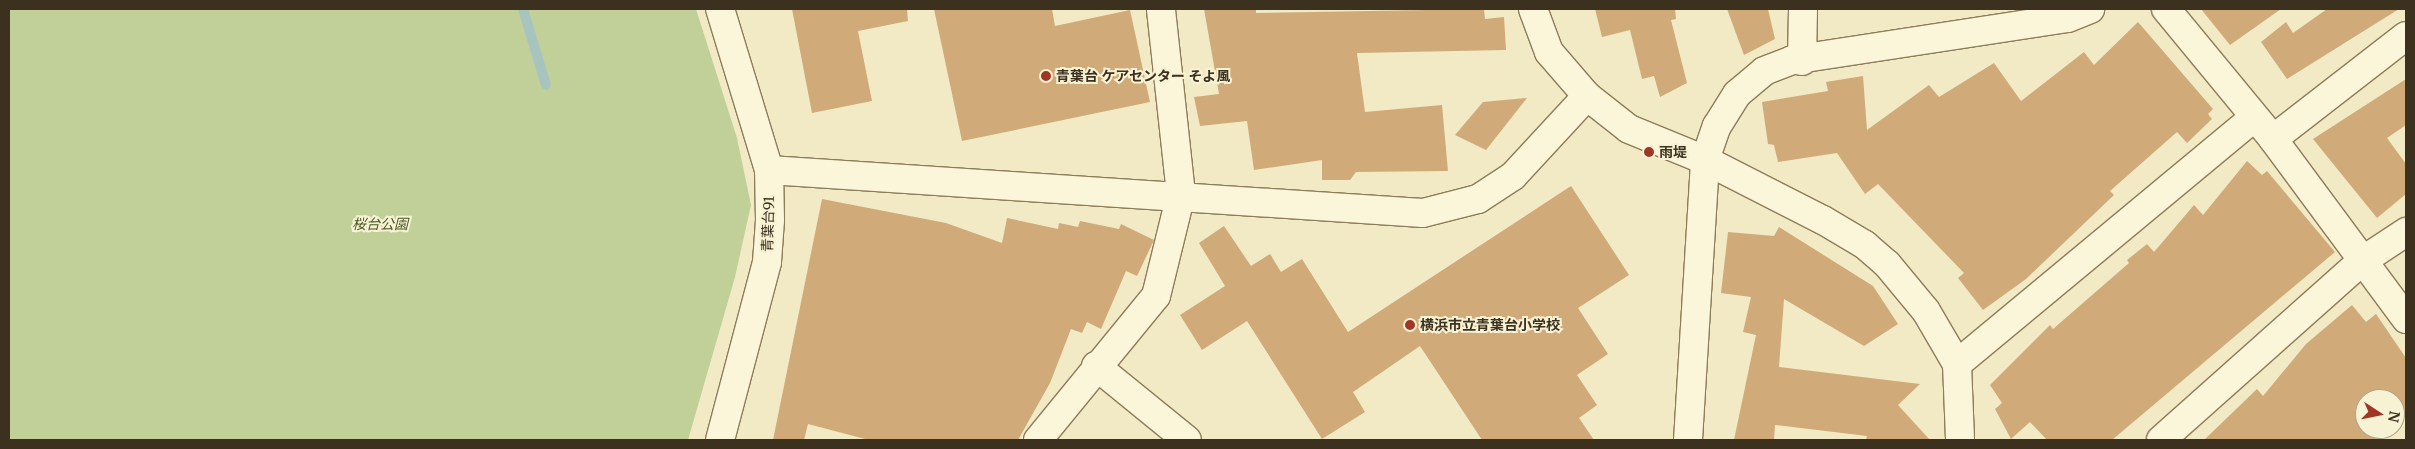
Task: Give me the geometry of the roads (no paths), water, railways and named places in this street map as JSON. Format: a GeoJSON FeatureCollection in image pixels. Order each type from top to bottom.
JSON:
{"type":"FeatureCollection","features":[{"type":"Feature","properties":{"kind":"street","name":"青葉台91"},"geometry":{"type":"LineString","coordinates":[[720,9],[769,170],[767,262],[720,440]]}},
{"type":"Feature","properties":{"kind":"street"},"geometry":{"type":"LineString","coordinates":[[1038,440],[1096,366],[1156,296],[1181,194],[1161,9]]}},
{"type":"Feature","properties":{"kind":"street"},"geometry":{"type":"LineString","coordinates":[[1533,9],[1550,52],[1587,96],[1629,129],[1705,160],[1865,245],[1926,311],[1958,364],[1960,440]]}},
{"type":"Feature","properties":{"kind":"street"},"geometry":{"type":"LineString","coordinates":[[1802,61],[1804,9]]}},
{"type":"Feature","properties":{"kind":"street"},"geometry":{"type":"LineString","coordinates":[[1688,440],[1705,160],[1717,126],[1737,94],[1764,71],[1792,60],[1802,61],[2068,18],[2090,9]]}},
{"type":"Feature","properties":{"kind":"street"},"geometry":{"type":"LineString","coordinates":[[2166,9],[2252,119],[2273,139],[2406,319]]}},
{"type":"Feature","properties":{"kind":"street"},"geometry":{"type":"LineString","coordinates":[[2273,139],[2406,36]]}},
{"type":"Feature","properties":{"kind":"street"},"geometry":{"type":"LineString","coordinates":[[769,170],[1432,210],[1478,199],[1513,176],[1587,96]]}},
{"type":"Feature","properties":{"kind":"street"},"geometry":{"type":"LineString","coordinates":[[1958,364],[2252,119]]}},
{"type":"Feature","properties":{"kind":"street"},"geometry":{"type":"LineString","coordinates":[[2161,440],[2362,261],[2406,232]]}},
{"type":"Feature","properties":{"kind":"street"},"geometry":{"type":"LineString","coordinates":[[1096,366],[1187,440]]}},
{"type":"Feature","properties":{"kind":"waterway"},"geometry":{"type":"LineString","coordinates":[[523,9],[546,85]]}},
{"type":"Feature","properties":{"kind":"place","name":"青葉台 ケアセンター そよ風"},"geometry":{"type":"Point","coordinates":[1046,76]}},
{"type":"Feature","properties":{"kind":"place","name":"雨堤"},"geometry":{"type":"Point","coordinates":[1649,152]}},
{"type":"Feature","properties":{"kind":"place","name":"横浜市立青葉台小学校"},"geometry":{"type":"Point","coordinates":[1410,325]}},
{"type":"Feature","properties":{"kind":"park label","name":"桜台公園"},"geometry":{"type":"Point","coordinates":[380,224]}}]}
